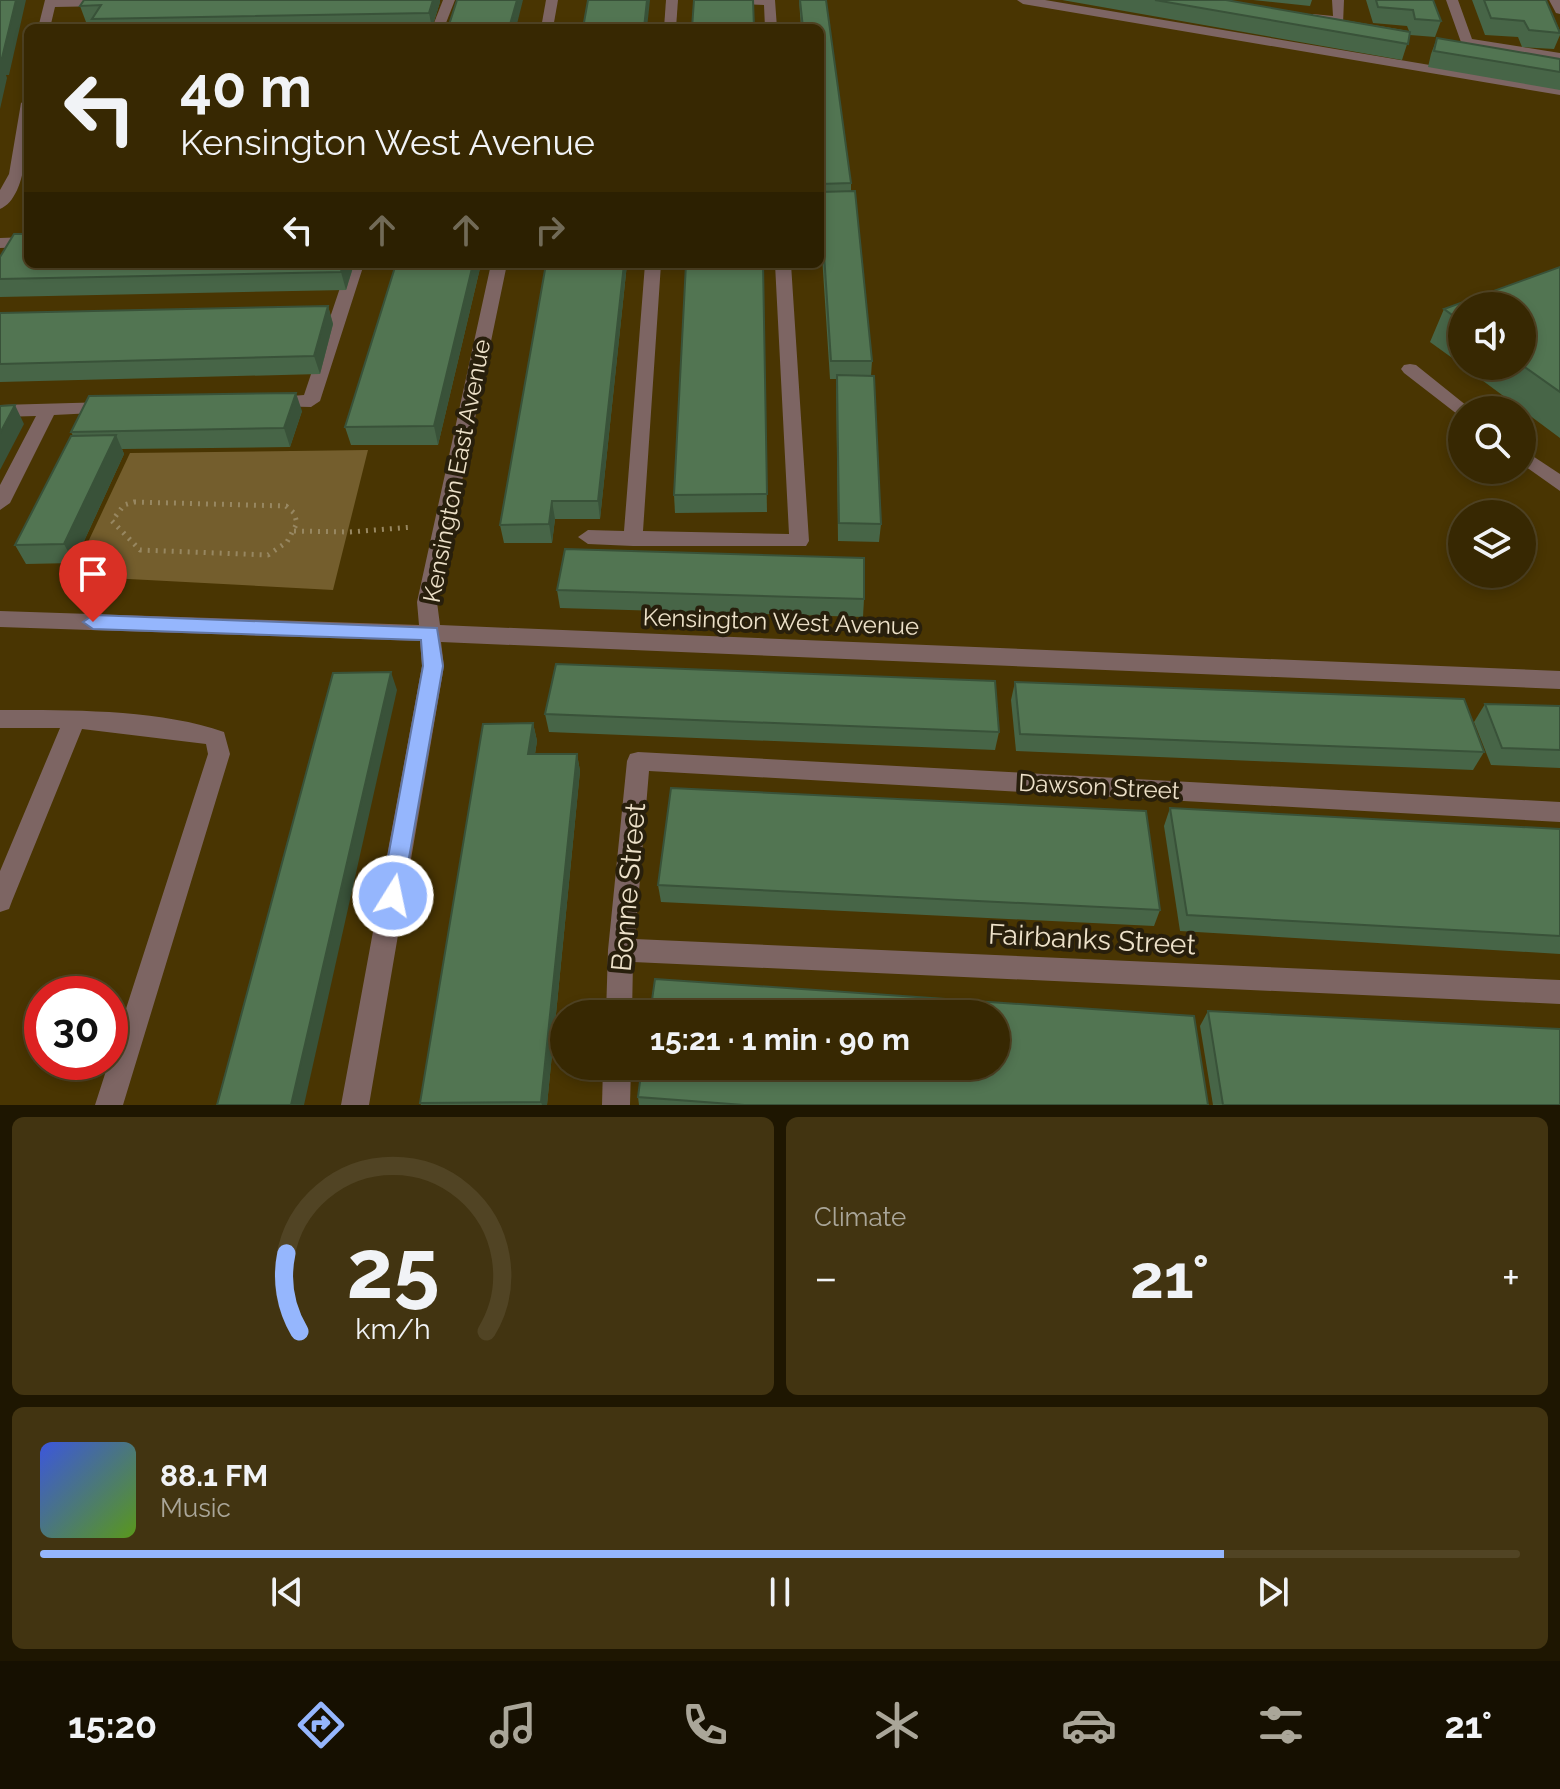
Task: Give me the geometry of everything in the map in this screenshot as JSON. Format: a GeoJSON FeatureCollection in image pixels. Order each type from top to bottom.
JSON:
{"type":"FeatureCollection","features":[{"type":"Feature","properties":{"kind":"street"},"geometry":{"type":"LineString","coordinates":[[440,24],[449,0]]}},
{"type":"Feature","properties":{"kind":"street"},"geometry":{"type":"LineString","coordinates":[[548,24],[552,0]]}},
{"type":"Feature","properties":{"kind":"street"},"geometry":{"type":"LineString","coordinates":[[670,24],[672,0]]}},
{"type":"Feature","properties":{"kind":"street"},"geometry":{"type":"LineString","coordinates":[[741,0],[770,2],[771,24]]}},
{"type":"Feature","properties":{"kind":"street"},"geometry":{"type":"LineString","coordinates":[[1023,0],[1560,91]]}},
{"type":"Feature","properties":{"kind":"street"},"geometry":{"type":"LineString","coordinates":[[1298,14],[1339,21],[1338,0]]}},
{"type":"Feature","properties":{"kind":"street"},"geometry":{"type":"LineString","coordinates":[[1452,0],[1467,42],[1560,57]]}},
{"type":"Feature","properties":{"kind":"street"},"geometry":{"type":"LineString","coordinates":[[1555,0],[1560,10]]}},
{"type":"Feature","properties":{"kind":"street"},"geometry":{"type":"LineString","coordinates":[[45,24],[51,2],[124,1]]}},
{"type":"Feature","properties":{"kind":"street"},"geometry":{"type":"LineString","coordinates":[[0,204],[22,174],[24,152]]}},
{"type":"Feature","properties":{"kind":"street"},"geometry":{"type":"LineString","coordinates":[[0,243],[24,242]]}},
{"type":"Feature","properties":{"kind":"street"},"geometry":{"type":"LineString","coordinates":[[249,403],[311,401],[335,308],[354,268]]}},
{"type":"Feature","properties":{"kind":"street","name":"Kensington East Avenue"},"geometry":{"type":"LineString","coordinates":[[355,1105],[433,666],[427,602],[498,268]]}},
{"type":"Feature","properties":{"kind":"street"},"geometry":{"type":"LineString","coordinates":[[633,539],[653,268]]}},
{"type":"Feature","properties":{"kind":"street"},"geometry":{"type":"LineString","coordinates":[[588,537],[799,541],[783,268]]}},
{"type":"Feature","properties":{"kind":"street"},"geometry":{"type":"LineString","coordinates":[[1410,369],[1448,398]]}},
{"type":"Feature","properties":{"kind":"street"},"geometry":{"type":"LineString","coordinates":[[0,411],[126,407]]}},
{"type":"Feature","properties":{"kind":"street"},"geometry":{"type":"LineString","coordinates":[[0,503],[48,410]]}},
{"type":"Feature","properties":{"kind":"street"},"geometry":{"type":"LineString","coordinates":[[1536,466],[1560,484]]}},
{"type":"Feature","properties":{"kind":"street","name":"Kensington West Avenue"},"geometry":{"type":"LineString","coordinates":[[0,619],[430,633],[1560,680]]}},
{"type":"Feature","properties":{"kind":"street"},"geometry":{"type":"LineString","coordinates":[[0,719],[75,719],[199,732],[216,738],[219,754],[109,1105]]}},
{"type":"Feature","properties":{"kind":"street"},"geometry":{"type":"LineString","coordinates":[[0,901],[75,719]]}},
{"type":"Feature","properties":{"kind":"street","name":"Dawson Street"},"geometry":{"type":"LineString","coordinates":[[638,761],[1560,812]]}},
{"type":"Feature","properties":{"kind":"street","name":"Bonne Street"},"geometry":{"type":"LineString","coordinates":[[619,1000],[638,761]]}},
{"type":"Feature","properties":{"kind":"street","name":"Fairbanks Street"},"geometry":{"type":"LineString","coordinates":[[621,950],[1560,992]]}},
{"type":"Feature","properties":{"kind":"street"},"geometry":{"type":"LineString","coordinates":[[616,1105],[617,1080]]}},
{"type":"Feature","properties":{"kind":"path"},"geometry":{"type":"LineString","coordinates":[[134,502],[286,506],[294,513],[297,523],[294,531],[287,542],[268,555],[140,550],[112,521],[124,505],[134,502]]}},
{"type":"Feature","properties":{"kind":"path"},"geometry":{"type":"LineString","coordinates":[[294,531],[443,526]]}},
{"type":"Feature","properties":{"kind":"shaded area"},"geometry":{"type":"Polygon","coordinates":[[[368,450],[333,590],[72,576],[130,453],[368,450]]]}},
{"type":"Feature","properties":{"kind":"building"},"geometry":{"type":"Polygon","coordinates":[[[0,0],[16,0],[2,58],[0,58],[0,0]]]}},
{"type":"Feature","properties":{"kind":"building"},"geometry":{"type":"Polygon","coordinates":[[[84,0],[433,0],[429,13],[92,19],[101,5],[80,6],[84,0]]]}},
{"type":"Feature","properties":{"kind":"building"},"geometry":{"type":"Polygon","coordinates":[[[457,0],[517,0],[510,24],[449,24],[457,0]]]}},
{"type":"Feature","properties":{"kind":"building"},"geometry":{"type":"Polygon","coordinates":[[[588,0],[647,0],[644,24],[584,24],[588,0]]]}},
{"type":"Feature","properties":{"kind":"building"},"geometry":{"type":"Polygon","coordinates":[[[694,0],[753,0],[754,24],[692,24],[694,0]]]}},
{"type":"Feature","properties":{"kind":"building"},"geometry":{"type":"Polygon","coordinates":[[[800,0],[826,0],[851,183],[824,184],[824,24],[803,24],[800,0]]]}},
{"type":"Feature","properties":{"kind":"building"},"geometry":{"type":"Polygon","coordinates":[[[1155,0],[1226,0],[1410,32],[1408,44],[1155,0]]]}},
{"type":"Feature","properties":{"kind":"building"},"geometry":{"type":"Polygon","coordinates":[[[1376,0],[1433,0],[1441,21],[1415,19],[1413,10],[1378,7],[1376,0]]]}},
{"type":"Feature","properties":{"kind":"building"},"geometry":{"type":"Polygon","coordinates":[[[1484,0],[1546,0],[1560,33],[1529,30],[1524,21],[1491,18],[1484,0]]]}},
{"type":"Feature","properties":{"kind":"building"},"geometry":{"type":"Polygon","coordinates":[[[1437,38],[1560,59],[1560,72],[1434,51],[1437,38]]]}},
{"type":"Feature","properties":{"kind":"building"},"geometry":{"type":"Polygon","coordinates":[[[855,191],[872,361],[831,361],[824,253],[824,192],[855,191]]]}},
{"type":"Feature","properties":{"kind":"building"},"geometry":{"type":"Polygon","coordinates":[[[14,234],[24,234],[24,268],[342,268],[341,272],[0,279],[0,257],[14,234]]]}},
{"type":"Feature","properties":{"kind":"building"},"geometry":{"type":"Polygon","coordinates":[[[1560,267],[1560,392],[1536,375],[1536,292],[1491,292],[1560,267]]]}},
{"type":"Feature","properties":{"kind":"building"},"geometry":{"type":"Polygon","coordinates":[[[395,268],[472,268],[434,426],[345,427],[395,268]]]}},
{"type":"Feature","properties":{"kind":"building"},"geometry":{"type":"Polygon","coordinates":[[[545,268],[624,268],[598,501],[552,501],[549,524],[500,525],[545,268]]]}},
{"type":"Feature","properties":{"kind":"building"},"geometry":{"type":"Polygon","coordinates":[[[686,268],[763,268],[767,494],[674,495],[686,268]]]}},
{"type":"Feature","properties":{"kind":"building"},"geometry":{"type":"Polygon","coordinates":[[[328,306],[314,356],[0,364],[0,313],[328,306]]]}},
{"type":"Feature","properties":{"kind":"building"},"geometry":{"type":"Polygon","coordinates":[[[837,375],[874,376],[881,524],[839,523],[837,375]]]}},
{"type":"Feature","properties":{"kind":"building"},"geometry":{"type":"Polygon","coordinates":[[[296,393],[284,428],[71,432],[89,396],[296,393]]]}},
{"type":"Feature","properties":{"kind":"building"},"geometry":{"type":"Polygon","coordinates":[[[15,405],[0,433],[0,406],[15,405]]]}},
{"type":"Feature","properties":{"kind":"building"},"geometry":{"type":"Polygon","coordinates":[[[116,435],[64,544],[15,545],[71,436],[116,435]]]}},
{"type":"Feature","properties":{"kind":"building"},"geometry":{"type":"Polygon","coordinates":[[[565,549],[864,558],[864,599],[557,590],[565,549]]]}},
{"type":"Feature","properties":{"kind":"building"},"geometry":{"type":"Polygon","coordinates":[[[556,664],[995,681],[999,732],[545,714],[556,664]]]}},
{"type":"Feature","properties":{"kind":"building"},"geometry":{"type":"Polygon","coordinates":[[[391,672],[291,1105],[217,1105],[333,673],[391,672]]]}},
{"type":"Feature","properties":{"kind":"building"},"geometry":{"type":"Polygon","coordinates":[[[1015,682],[1464,699],[1484,752],[1020,734],[1015,682]]]}},
{"type":"Feature","properties":{"kind":"building"},"geometry":{"type":"Polygon","coordinates":[[[1485,704],[1560,706],[1560,750],[1502,748],[1485,704]]]}},
{"type":"Feature","properties":{"kind":"building"},"geometry":{"type":"Polygon","coordinates":[[[533,723],[528,754],[577,754],[541,1102],[420,1103],[483,724],[533,723]]]}},
{"type":"Feature","properties":{"kind":"building"},"geometry":{"type":"Polygon","coordinates":[[[671,788],[1146,811],[1160,910],[658,885],[671,788]]]}},
{"type":"Feature","properties":{"kind":"building"},"geometry":{"type":"Polygon","coordinates":[[[1170,808],[1560,829],[1560,936],[1187,915],[1170,808]]]}},
{"type":"Feature","properties":{"kind":"building"},"geometry":{"type":"Polygon","coordinates":[[[655,979],[961,1000],[652,1000],[655,979]]]}},
{"type":"Feature","properties":{"kind":"building"},"geometry":{"type":"Polygon","coordinates":[[[1010,1003],[1194,1016],[1208,1105],[744,1105],[638,1097],[640,1080],[1010,1080],[1010,1003]]]}},
{"type":"Feature","properties":{"kind":"building"},"geometry":{"type":"Polygon","coordinates":[[[1208,1011],[1560,1029],[1560,1105],[1223,1105],[1208,1011]]]}},
{"type":"Feature","properties":{"kind":"route"},"geometry":{"type":"LineString","coordinates":[[93,622],[430,633],[433,666],[393,896]]}}]}
